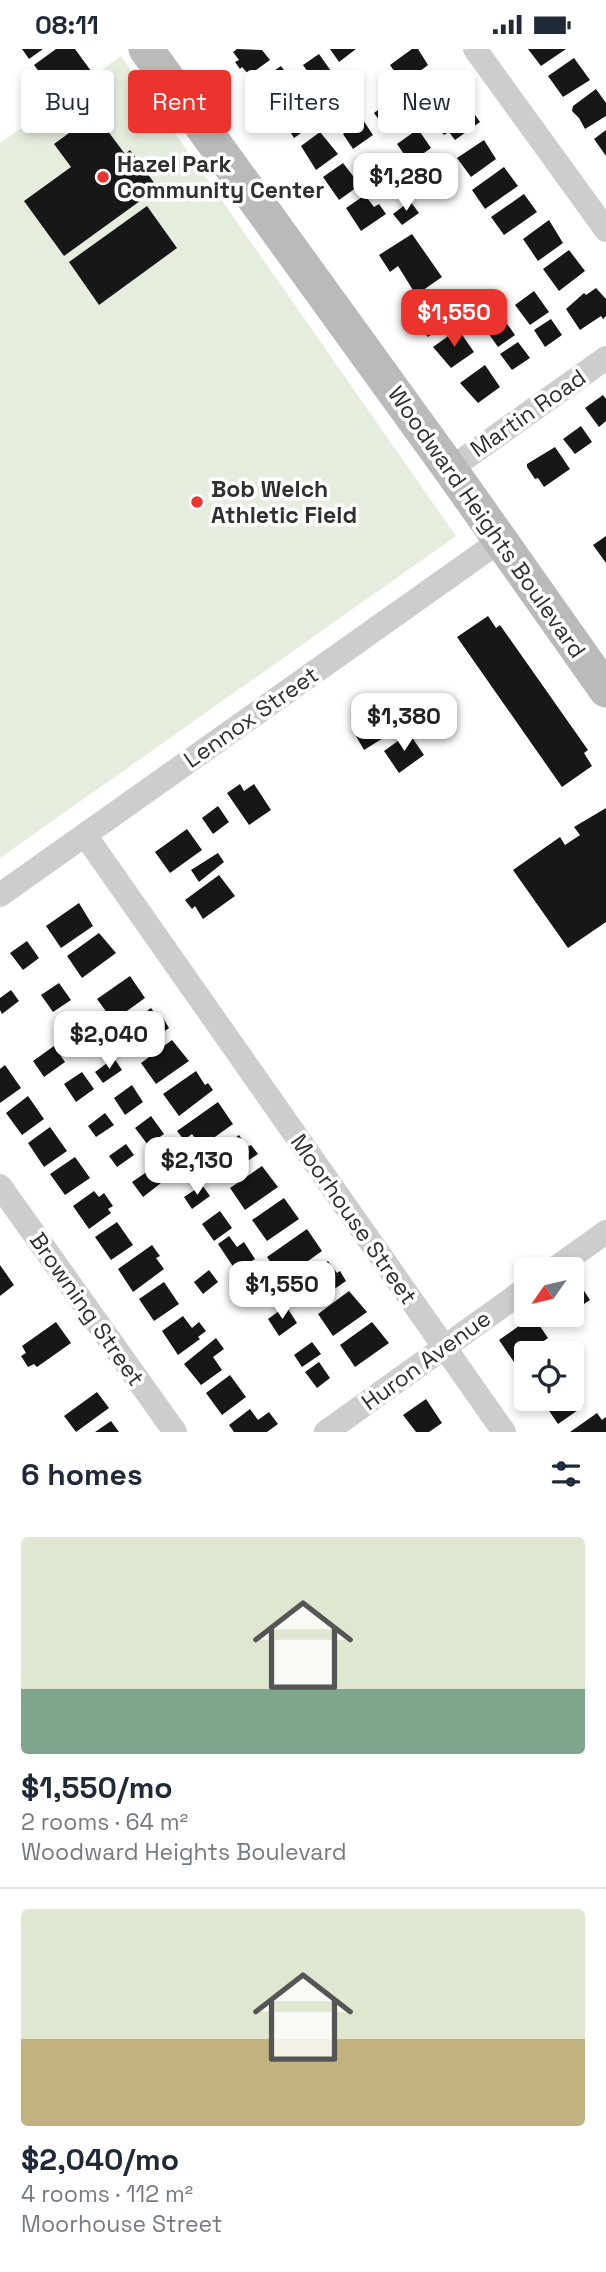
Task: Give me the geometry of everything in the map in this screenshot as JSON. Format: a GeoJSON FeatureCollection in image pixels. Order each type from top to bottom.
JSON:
{"type":"FeatureCollection","features":[{"type":"Feature","properties":{"kind":"street","name":"Woodward Heights Boulevard"},"geometry":{"type":"LineString","coordinates":[[146,49],[450,468],[606,690]]}},
{"type":"Feature","properties":{"kind":"street"},"geometry":{"type":"LineString","coordinates":[[475,49],[606,230]]}},
{"type":"Feature","properties":{"kind":"street","name":"Martin Road"},"geometry":{"type":"LineString","coordinates":[[450,468],[606,358]]}},
{"type":"Feature","properties":{"kind":"street","name":"Lennox Street"},"geometry":{"type":"LineString","coordinates":[[0,895],[501,540]]}},
{"type":"Feature","properties":{"kind":"street","name":"Moorhouse Street"},"geometry":{"type":"LineString","coordinates":[[85,835],[504,1432]]}},
{"type":"Feature","properties":{"kind":"street","name":"Browning Street"},"geometry":{"type":"LineString","coordinates":[[0,1186],[175,1432]]}},
{"type":"Feature","properties":{"kind":"street"},"geometry":{"type":"LineString","coordinates":[[570,1257],[606,1231]]}},
{"type":"Feature","properties":{"kind":"street","name":"Huron Avenue"},"geometry":{"type":"LineString","coordinates":[[326,1432],[514,1298]]}},
{"type":"Feature","properties":{"kind":"green space","name":"Bob Welch Athletic Field"},"geometry":{"type":"Polygon","coordinates":[[[121,56],[131,70],[128,70],[128,133],[175,133],[456,536],[0,858],[0,143],[21,128],[21,133],[114,133],[114,70],[102,70],[121,56]]]}},
{"type":"Feature","properties":{"kind":"building"},"geometry":{"type":"Polygon","coordinates":[[[22,49],[43,49],[29,59],[22,49]]]}},
{"type":"Feature","properties":{"kind":"building"},"geometry":{"type":"Polygon","coordinates":[[[56,49],[75,49],[90,70],[38,70],[34,65],[56,49]]]}},
{"type":"Feature","properties":{"kind":"building"},"geometry":{"type":"Polygon","coordinates":[[[237,49],[262,50],[270,60],[256,70],[245,70],[242,67],[240,69],[235,62],[239,60],[233,52],[237,49]]]}},
{"type":"Feature","properties":{"kind":"building"},"geometry":{"type":"Polygon","coordinates":[[[330,49],[356,49],[339,62],[330,49]]]}},
{"type":"Feature","properties":{"kind":"building"},"geometry":{"type":"Polygon","coordinates":[[[412,49],[418,49],[428,65],[421,70],[393,70],[390,65],[412,49]]]}},
{"type":"Feature","properties":{"kind":"building"},"geometry":{"type":"Polygon","coordinates":[[[528,49],[566,49],[541,66],[528,49]]]}},
{"type":"Feature","properties":{"kind":"building"},"geometry":{"type":"Polygon","coordinates":[[[319,54],[330,70],[307,70],[303,65],[319,54]]]}},
{"type":"Feature","properties":{"kind":"building"},"geometry":{"type":"Polygon","coordinates":[[[574,58],[590,80],[563,97],[548,76],[574,58]]]}},
{"type":"Feature","properties":{"kind":"building"},"geometry":{"type":"Polygon","coordinates":[[[596,89],[606,103],[606,116],[585,129],[572,111],[573,106],[596,89]]]}},
{"type":"Feature","properties":{"kind":"building"},"geometry":{"type":"Polygon","coordinates":[[[364,122],[373,135],[353,149],[343,134],[364,133],[364,122]]]}},
{"type":"Feature","properties":{"kind":"building"},"geometry":{"type":"Polygon","coordinates":[[[606,130],[606,156],[594,139],[606,130]]]}},
{"type":"Feature","properties":{"kind":"building","name":"Hazel Park Community Center"},"geometry":{"type":"Polygon","coordinates":[[[69,133],[109,133],[125,154],[130,150],[158,188],[64,256],[24,201],[71,167],[54,144],[69,133]]]}},
{"type":"Feature","properties":{"kind":"building"},"geometry":{"type":"Polygon","coordinates":[[[321,133],[338,154],[316,170],[301,146],[321,133]]]}},
{"type":"Feature","properties":{"kind":"building"},"geometry":{"type":"Polygon","coordinates":[[[412,133],[421,133],[431,148],[410,163],[397,144],[412,133]]]}},
{"type":"Feature","properties":{"kind":"building"},"geometry":{"type":"Polygon","coordinates":[[[450,133],[465,133],[455,140],[450,133]]]}},
{"type":"Feature","properties":{"kind":"building"},"geometry":{"type":"Polygon","coordinates":[[[484,140],[496,159],[471,177],[457,158],[484,140]]]}},
{"type":"Feature","properties":{"kind":"building"},"geometry":{"type":"Polygon","coordinates":[[[385,155],[393,166],[376,178],[368,167],[385,155]]]}},
{"type":"Feature","properties":{"kind":"building"},"geometry":{"type":"Polygon","coordinates":[[[343,163],[360,185],[339,200],[323,177],[343,163]]]}},
{"type":"Feature","properties":{"kind":"building"},"geometry":{"type":"Polygon","coordinates":[[[438,163],[450,179],[434,190],[423,174],[438,163]]]}},
{"type":"Feature","properties":{"kind":"building"},"geometry":{"type":"Polygon","coordinates":[[[504,167],[518,186],[485,209],[472,190],[504,167]]]}},
{"type":"Feature","properties":{"kind":"building"},"geometry":{"type":"Polygon","coordinates":[[[524,194],[537,212],[504,235],[491,217],[524,194]]]}},
{"type":"Feature","properties":{"kind":"building"},"geometry":{"type":"Polygon","coordinates":[[[365,195],[374,207],[379,204],[386,214],[361,231],[346,208],[365,195]]]}},
{"type":"Feature","properties":{"kind":"building"},"geometry":{"type":"Polygon","coordinates":[[[410,201],[419,213],[402,225],[393,214],[410,201]]]}},
{"type":"Feature","properties":{"kind":"building"},"geometry":{"type":"Polygon","coordinates":[[[147,206],[177,248],[99,305],[69,262],[147,206]]]}},
{"type":"Feature","properties":{"kind":"building"},"geometry":{"type":"Polygon","coordinates":[[[549,220],[563,243],[538,261],[523,239],[549,220]]]}},
{"type":"Feature","properties":{"kind":"building"},"geometry":{"type":"Polygon","coordinates":[[[412,234],[442,277],[416,295],[398,266],[390,272],[379,255],[412,234]]]}},
{"type":"Feature","properties":{"kind":"building"},"geometry":{"type":"Polygon","coordinates":[[[569,250],[585,271],[559,291],[543,269],[569,250]]]}},
{"type":"Feature","properties":{"kind":"building"},"geometry":{"type":"Polygon","coordinates":[[[596,288],[606,299],[606,316],[603,319],[601,316],[580,330],[566,309],[584,293],[586,295],[596,288]]]}},
{"type":"Feature","properties":{"kind":"building"},"geometry":{"type":"Polygon","coordinates":[[[534,291],[549,312],[530,325],[515,305],[534,291]]]}},
{"type":"Feature","properties":{"kind":"building"},"geometry":{"type":"Polygon","coordinates":[[[435,298],[451,320],[428,337],[410,316],[435,298]]]}},
{"type":"Feature","properties":{"kind":"building"},"geometry":{"type":"Polygon","coordinates":[[[503,318],[515,335],[498,347],[486,330],[503,318]]]}},
{"type":"Feature","properties":{"kind":"building"},"geometry":{"type":"Polygon","coordinates":[[[551,319],[562,335],[545,347],[534,330],[551,319]]]}},
{"type":"Feature","properties":{"kind":"building"},"geometry":{"type":"Polygon","coordinates":[[[458,329],[474,352],[451,368],[433,347],[458,329]]]}},
{"type":"Feature","properties":{"kind":"building"},"geometry":{"type":"Polygon","coordinates":[[[518,342],[530,358],[512,370],[500,354],[518,342]]]}},
{"type":"Feature","properties":{"kind":"building"},"geometry":{"type":"Polygon","coordinates":[[[485,365],[500,387],[478,403],[460,383],[485,365]]]}},
{"type":"Feature","properties":{"kind":"building"},"geometry":{"type":"Polygon","coordinates":[[[603,395],[606,399],[606,421],[599,427],[585,408],[603,395]]]}},
{"type":"Feature","properties":{"kind":"building"},"geometry":{"type":"Polygon","coordinates":[[[581,426],[592,442],[575,454],[563,439],[581,426]]]}},
{"type":"Feature","properties":{"kind":"building"},"geometry":{"type":"Polygon","coordinates":[[[555,447],[570,469],[544,487],[538,478],[535,479],[527,464],[555,447]]]}},
{"type":"Feature","properties":{"kind":"building"},"geometry":{"type":"Polygon","coordinates":[[[606,536],[606,563],[593,545],[606,536]]]}},
{"type":"Feature","properties":{"kind":"building"},"geometry":{"type":"Polygon","coordinates":[[[488,616],[496,628],[500,625],[588,750],[584,753],[592,766],[562,787],[457,637],[488,616]]]}},
{"type":"Feature","properties":{"kind":"building"},"geometry":{"type":"Polygon","coordinates":[[[369,707],[377,719],[394,708],[404,725],[364,750],[356,736],[360,733],[351,719],[369,707]]]}},
{"type":"Feature","properties":{"kind":"building"},"geometry":{"type":"Polygon","coordinates":[[[409,733],[424,755],[399,773],[384,751],[409,733]]]}},
{"type":"Feature","properties":{"kind":"building"},"geometry":{"type":"Polygon","coordinates":[[[240,784],[244,791],[254,784],[271,810],[249,825],[227,793],[240,784]]]}},
{"type":"Feature","properties":{"kind":"building"},"geometry":{"type":"Polygon","coordinates":[[[218,806],[229,822],[213,834],[202,818],[218,806]]]}},
{"type":"Feature","properties":{"kind":"building"},"geometry":{"type":"Polygon","coordinates":[[[606,808],[606,922],[568,948],[513,870],[560,837],[565,845],[580,835],[574,827],[606,808]]]}},
{"type":"Feature","properties":{"kind":"building"},"geometry":{"type":"Polygon","coordinates":[[[187,829],[202,850],[170,873],[155,852],[187,829]]]}},
{"type":"Feature","properties":{"kind":"building"},"geometry":{"type":"Polygon","coordinates":[[[218,853],[224,862],[199,882],[191,870],[218,853]]]}},
{"type":"Feature","properties":{"kind":"building"},"geometry":{"type":"Polygon","coordinates":[[[219,875],[235,896],[203,919],[195,906],[192,909],[185,900],[219,875]]]}},
{"type":"Feature","properties":{"kind":"building"},"geometry":{"type":"Polygon","coordinates":[[[79,903],[93,926],[61,948],[46,926],[79,903]]]}},
{"type":"Feature","properties":{"kind":"building"},"geometry":{"type":"Polygon","coordinates":[[[99,933],[116,953],[82,978],[67,956],[99,933]]]}},
{"type":"Feature","properties":{"kind":"building"},"geometry":{"type":"Polygon","coordinates":[[[27,941],[39,958],[23,970],[10,953],[27,941]]]}},
{"type":"Feature","properties":{"kind":"building"},"geometry":{"type":"Polygon","coordinates":[[[130,976],[145,998],[113,1021],[97,999],[130,976]]]}},
{"type":"Feature","properties":{"kind":"building"},"geometry":{"type":"Polygon","coordinates":[[[59,983],[71,1000],[53,1012],[41,995],[59,983]]]}},
{"type":"Feature","properties":{"kind":"building"},"geometry":{"type":"Polygon","coordinates":[[[11,990],[19,1001],[2,1014],[0,998],[11,990]]]}},
{"type":"Feature","properties":{"kind":"building"},"geometry":{"type":"Polygon","coordinates":[[[151,1008],[160,1021],[163,1018],[169,1028],[135,1052],[119,1031],[151,1008]]]}},
{"type":"Feature","properties":{"kind":"building"},"geometry":{"type":"Polygon","coordinates":[[[87,1023],[99,1040],[81,1052],[70,1036],[87,1023]]]}},
{"type":"Feature","properties":{"kind":"building"},"geometry":{"type":"Polygon","coordinates":[[[172,1040],[189,1061],[156,1084],[141,1063],[172,1040]]]}},
{"type":"Feature","properties":{"kind":"building"},"geometry":{"type":"Polygon","coordinates":[[[54,1046],[65,1062],[44,1077],[33,1061],[54,1046]]]}},
{"type":"Feature","properties":{"kind":"building"},"geometry":{"type":"Polygon","coordinates":[[[114,1058],[122,1070],[103,1083],[95,1072],[114,1058]]]}},
{"type":"Feature","properties":{"kind":"building"},"geometry":{"type":"Polygon","coordinates":[[[5,1065],[21,1088],[0,1103],[0,1069],[5,1065]]]}},
{"type":"Feature","properties":{"kind":"building"},"geometry":{"type":"Polygon","coordinates":[[[196,1071],[205,1085],[208,1083],[213,1090],[179,1116],[163,1094],[196,1071]]]}},
{"type":"Feature","properties":{"kind":"building"},"geometry":{"type":"Polygon","coordinates":[[[82,1072],[94,1089],[76,1102],[64,1084],[82,1072]]]}},
{"type":"Feature","properties":{"kind":"building"},"geometry":{"type":"Polygon","coordinates":[[[132,1085],[143,1102],[125,1115],[114,1098],[132,1085]]]}},
{"type":"Feature","properties":{"kind":"building"},"geometry":{"type":"Polygon","coordinates":[[[28,1096],[44,1119],[22,1135],[6,1113],[28,1096]]]}},
{"type":"Feature","properties":{"kind":"building"},"geometry":{"type":"Polygon","coordinates":[[[218,1102],[233,1124],[201,1147],[192,1134],[184,1140],[177,1131],[218,1102]]]}},
{"type":"Feature","properties":{"kind":"building"},"geometry":{"type":"Polygon","coordinates":[[[105,1113],[114,1125],[96,1137],[88,1126],[105,1113]]]}},
{"type":"Feature","properties":{"kind":"building"},"geometry":{"type":"Polygon","coordinates":[[[151,1116],[164,1134],[148,1145],[135,1128],[151,1116]]]}},
{"type":"Feature","properties":{"kind":"building"},"geometry":{"type":"Polygon","coordinates":[[[50,1127],[67,1151],[44,1167],[28,1143],[50,1127]]]}},
{"type":"Feature","properties":{"kind":"building"},"geometry":{"type":"Polygon","coordinates":[[[239,1135],[247,1147],[251,1145],[258,1154],[223,1178],[208,1157],[239,1135]]]}},
{"type":"Feature","properties":{"kind":"building"},"geometry":{"type":"Polygon","coordinates":[[[126,1144],[134,1155],[117,1167],[109,1156],[126,1144]]]}},
{"type":"Feature","properties":{"kind":"building"},"geometry":{"type":"Polygon","coordinates":[[[176,1148],[188,1164],[171,1177],[159,1161],[176,1148]]]}},
{"type":"Feature","properties":{"kind":"building"},"geometry":{"type":"Polygon","coordinates":[[[75,1157],[90,1178],[65,1195],[50,1174],[75,1157]]]}},
{"type":"Feature","properties":{"kind":"building"},"geometry":{"type":"Polygon","coordinates":[[[262,1166],[278,1187],[245,1210],[230,1188],[262,1166]]]}},
{"type":"Feature","properties":{"kind":"building"},"geometry":{"type":"Polygon","coordinates":[[[151,1169],[161,1183],[143,1197],[132,1182],[151,1169]]]}},
{"type":"Feature","properties":{"kind":"building"},"geometry":{"type":"Polygon","coordinates":[[[202,1185],[210,1196],[192,1209],[184,1197],[202,1185]]]}},
{"type":"Feature","properties":{"kind":"building"},"geometry":{"type":"Polygon","coordinates":[[[94,1191],[99,1197],[104,1193],[113,1206],[108,1209],[111,1213],[89,1229],[73,1206],[94,1191]]]}},
{"type":"Feature","properties":{"kind":"building"},"geometry":{"type":"Polygon","coordinates":[[[284,1198],[299,1219],[267,1241],[252,1220],[284,1198]]]}},
{"type":"Feature","properties":{"kind":"building"},"geometry":{"type":"Polygon","coordinates":[[[220,1211],[232,1228],[214,1241],[202,1224],[220,1211]]]}},
{"type":"Feature","properties":{"kind":"building"},"geometry":{"type":"Polygon","coordinates":[[[117,1222],[133,1245],[111,1260],[95,1237],[117,1222]]]}},
{"type":"Feature","properties":{"kind":"building"},"geometry":{"type":"Polygon","coordinates":[[[307,1229],[322,1251],[290,1274],[281,1261],[274,1267],[267,1257],[307,1229]]]}},
{"type":"Feature","properties":{"kind":"building"},"geometry":{"type":"Polygon","coordinates":[[[229,1236],[237,1247],[244,1242],[255,1259],[236,1271],[218,1244],[229,1236]]]}},
{"type":"Feature","properties":{"kind":"building"},"geometry":{"type":"Polygon","coordinates":[[[152,1245],[160,1256],[156,1258],[164,1269],[133,1292],[118,1269],[152,1245]]]}},
{"type":"Feature","properties":{"kind":"building"},"geometry":{"type":"Polygon","coordinates":[[[328,1261],[337,1273],[340,1271],[346,1281],[311,1305],[296,1283],[328,1261]]]}},
{"type":"Feature","properties":{"kind":"building"},"geometry":{"type":"Polygon","coordinates":[[[0,1265],[14,1285],[0,1296],[0,1265]]]}},
{"type":"Feature","properties":{"kind":"building"},"geometry":{"type":"Polygon","coordinates":[[[209,1270],[218,1282],[203,1294],[194,1282],[209,1270]]]}},
{"type":"Feature","properties":{"kind":"building"},"geometry":{"type":"Polygon","coordinates":[[[266,1275],[276,1290],[259,1302],[248,1286],[266,1275]]]}},
{"type":"Feature","properties":{"kind":"building"},"geometry":{"type":"Polygon","coordinates":[[[164,1282],[179,1304],[154,1321],[139,1299],[164,1282]]]}},
{"type":"Feature","properties":{"kind":"building"},"geometry":{"type":"Polygon","coordinates":[[[349,1291],[367,1312],[333,1336],[318,1314],[349,1291]]]}},
{"type":"Feature","properties":{"kind":"building"},"geometry":{"type":"Polygon","coordinates":[[[584,1291],[590,1300],[584,1304],[584,1291]]]}},
{"type":"Feature","properties":{"kind":"building"},"geometry":{"type":"Polygon","coordinates":[[[286,1306],[297,1323],[279,1336],[268,1319],[286,1306]]]}},
{"type":"Feature","properties":{"kind":"building"},"geometry":{"type":"Polygon","coordinates":[[[183,1316],[192,1328],[199,1322],[206,1331],[198,1337],[200,1339],[178,1355],[162,1331],[183,1316]]]}},
{"type":"Feature","properties":{"kind":"building"},"geometry":{"type":"Polygon","coordinates":[[[56,1322],[71,1343],[37,1367],[34,1364],[28,1367],[21,1356],[26,1353],[22,1346],[56,1322]]]}},
{"type":"Feature","properties":{"kind":"building"},"geometry":{"type":"Polygon","coordinates":[[[372,1322],[389,1343],[355,1367],[340,1345],[372,1322]]]}},
{"type":"Feature","properties":{"kind":"building"},"geometry":{"type":"Polygon","coordinates":[[[517,1327],[540,1327],[548,1338],[544,1341],[514,1341],[514,1362],[499,1340],[517,1327]]]}},
{"type":"Feature","properties":{"kind":"building"},"geometry":{"type":"Polygon","coordinates":[[[216,1338],[224,1349],[213,1357],[222,1370],[201,1385],[184,1364],[216,1338]]]}},
{"type":"Feature","properties":{"kind":"building"},"geometry":{"type":"Polygon","coordinates":[[[312,1342],[321,1354],[302,1367],[294,1355],[312,1342]]]}},
{"type":"Feature","properties":{"kind":"building"},"geometry":{"type":"Polygon","coordinates":[[[319,1362],[330,1378],[317,1388],[305,1372],[319,1362]]]}},
{"type":"Feature","properties":{"kind":"building"},"geometry":{"type":"Polygon","coordinates":[[[230,1375],[246,1397],[222,1415],[206,1393],[230,1375]]]}},
{"type":"Feature","properties":{"kind":"building"},"geometry":{"type":"Polygon","coordinates":[[[97,1392],[109,1408],[76,1432],[64,1416],[97,1392]]]}},
{"type":"Feature","properties":{"kind":"building"},"geometry":{"type":"Polygon","coordinates":[[[426,1399],[442,1423],[429,1432],[416,1432],[403,1415],[426,1399]]]}},
{"type":"Feature","properties":{"kind":"building"},"geometry":{"type":"Polygon","coordinates":[[[250,1409],[258,1420],[269,1412],[278,1424],[267,1432],[234,1432],[229,1425],[250,1409]]]}},
{"type":"Feature","properties":{"kind":"building"},"geometry":{"type":"Polygon","coordinates":[[[549,1411],[577,1411],[558,1424],[549,1411]]]}},
{"type":"Feature","properties":{"kind":"building"},"geometry":{"type":"Polygon","coordinates":[[[597,1413],[602,1420],[606,1417],[606,1432],[570,1432],[597,1413]]]}},
{"type":"Feature","properties":{"kind":"building"},"geometry":{"type":"Polygon","coordinates":[[[111,1421],[119,1432],[95,1432],[111,1421]]]}},
{"type":"Feature","properties":{"kind":"place","name":"Hazel Park Community Center"},"geometry":{"type":"Point","coordinates":[103,177]}},
{"type":"Feature","properties":{"kind":"place","name":"Bob Welch Athletic Field"},"geometry":{"type":"Point","coordinates":[197,502]}}]}
